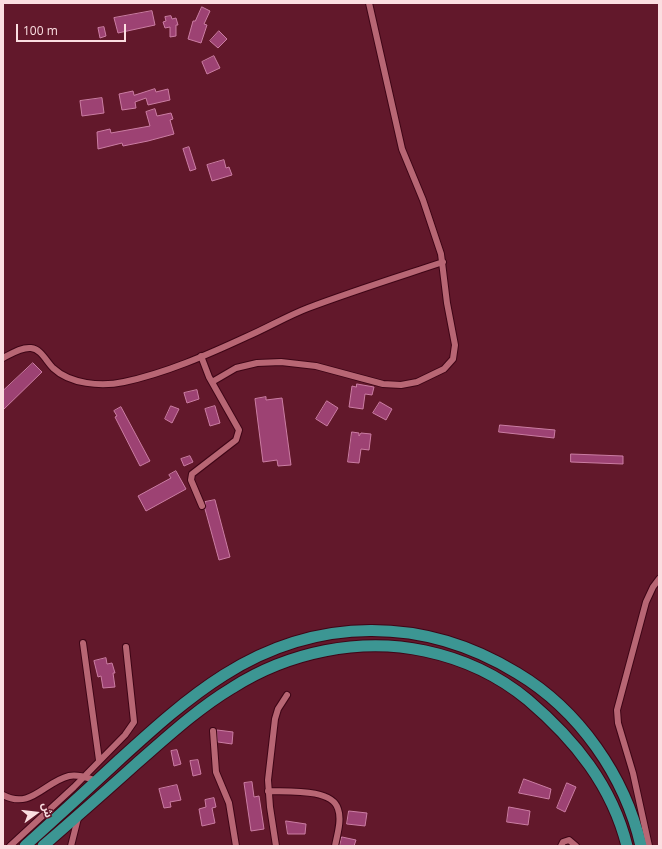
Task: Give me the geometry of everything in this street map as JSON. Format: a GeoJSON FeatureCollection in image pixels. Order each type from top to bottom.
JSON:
{"type":"FeatureCollection","features":[{"type":"Feature","properties":{"kind":"highway"},"geometry":{"type":"LineString","coordinates":[[25,846],[179,707],[224,675],[254,658],[286,645],[318,636],[352,631],[402,632],[448,641],[478,652],[521,675],[549,696],[575,720],[607,763],[630,810],[641,846]]}},
{"type":"Feature","properties":{"kind":"highway"},"geometry":{"type":"LineString","coordinates":[[44,846],[191,718],[218,697],[246,679],[292,660],[327,650],[363,646],[400,646],[434,653],[467,664],[505,683],[535,706],[578,749],[598,776],[613,805],[624,844]]}},
{"type":"Feature","properties":{"kind":"street"},"geometry":{"type":"LineString","coordinates":[[212,382],[236,368],[257,362],[292,362],[316,366],[393,386],[410,384],[444,369],[451,363],[456,350],[447,303],[443,262],[433,227],[402,149],[369,3]]}},
{"type":"Feature","properties":{"kind":"street"},"geometry":{"type":"LineString","coordinates":[[3,358],[22,349],[30,348],[38,350],[54,369],[67,377],[95,384],[112,384],[167,369],[245,338],[308,308],[443,262]]}},
{"type":"Feature","properties":{"kind":"street"},"geometry":{"type":"LineString","coordinates":[[201,356],[212,382],[238,427],[239,434],[236,440],[192,474],[191,480],[202,506]]}},
{"type":"Feature","properties":{"kind":"street"},"geometry":{"type":"LineString","coordinates":[[649,846],[633,773],[618,723],[617,710],[646,602],[653,587],[659,579]]}},
{"type":"Feature","properties":{"kind":"street"},"geometry":{"type":"LineString","coordinates":[[83,643],[99,760]]}},
{"type":"Feature","properties":{"kind":"street"},"geometry":{"type":"LineString","coordinates":[[10,846],[125,735],[134,722],[126,647]]}},
{"type":"Feature","properties":{"kind":"street"},"geometry":{"type":"LineString","coordinates":[[276,846],[268,790],[276,719],[281,704],[287,696]]}},
{"type":"Feature","properties":{"kind":"street"},"geometry":{"type":"LineString","coordinates":[[213,731],[216,772],[229,802],[236,846]]}},
{"type":"Feature","properties":{"kind":"street"},"geometry":{"type":"LineString","coordinates":[[3,795],[15,800],[28,798],[64,778],[74,776],[97,780]]}},
{"type":"Feature","properties":{"kind":"street"},"geometry":{"type":"LineString","coordinates":[[268,790],[321,795],[332,799],[336,803],[339,815],[335,846]]}},
{"type":"Feature","properties":{"kind":"street"},"geometry":{"type":"LineString","coordinates":[[71,846],[80,814]]}},
{"type":"Feature","properties":{"kind":"street"},"geometry":{"type":"LineString","coordinates":[[561,846],[563,842],[569,840],[576,846]]}},
{"type":"Feature","properties":{"kind":"building"},"geometry":{"type":"Polygon","coordinates":[[[202,7],[210,11],[204,24],[207,25],[201,43],[188,39],[193,21],[195,21],[202,7]]]}},
{"type":"Feature","properties":{"kind":"building"},"geometry":{"type":"Polygon","coordinates":[[[152,11],[155,25],[118,33],[114,18],[152,11]]]}},
{"type":"Feature","properties":{"kind":"building"},"geometry":{"type":"Polygon","coordinates":[[[171,16],[172,19],[176,18],[178,25],[176,25],[176,36],[170,37],[170,27],[165,28],[163,22],[166,21],[165,17],[171,16]]]}},
{"type":"Feature","properties":{"kind":"building"},"geometry":{"type":"Polygon","coordinates":[[[104,27],[106,36],[100,38],[98,28],[104,27]]]}},
{"type":"Feature","properties":{"kind":"building"},"geometry":{"type":"Polygon","coordinates":[[[219,31],[227,39],[218,48],[210,41],[219,31]]]}},
{"type":"Feature","properties":{"kind":"building"},"geometry":{"type":"Polygon","coordinates":[[[214,56],[220,68],[207,74],[202,62],[214,56]]]}},
{"type":"Feature","properties":{"kind":"building"},"geometry":{"type":"Polygon","coordinates":[[[155,89],[156,92],[168,89],[170,100],[148,105],[146,98],[135,102],[136,108],[122,110],[119,94],[133,91],[134,95],[155,89]]]}},
{"type":"Feature","properties":{"kind":"building"},"geometry":{"type":"Polygon","coordinates":[[[102,98],[104,113],[82,116],[80,101],[102,98]]]}},
{"type":"Feature","properties":{"kind":"building"},"geometry":{"type":"Polygon","coordinates":[[[155,109],[157,116],[171,113],[173,119],[170,120],[174,134],[123,146],[122,143],[98,149],[97,132],[110,129],[111,133],[150,126],[146,112],[155,109]]]}},
{"type":"Feature","properties":{"kind":"building"},"geometry":{"type":"Polygon","coordinates":[[[189,147],[196,169],[190,171],[183,149],[189,147]]]}},
{"type":"Feature","properties":{"kind":"building"},"geometry":{"type":"Polygon","coordinates":[[[224,160],[226,168],[229,167],[232,175],[212,181],[207,165],[224,160]]]}},
{"type":"Feature","properties":{"kind":"building"},"geometry":{"type":"Polygon","coordinates":[[[33,363],[42,372],[3,410],[3,391],[33,363]]]}},
{"type":"Feature","properties":{"kind":"building"},"geometry":{"type":"Polygon","coordinates":[[[357,384],[374,387],[372,395],[365,394],[363,409],[349,407],[352,386],[356,387],[357,384]]]}},
{"type":"Feature","properties":{"kind":"building"},"geometry":{"type":"Polygon","coordinates":[[[197,390],[199,399],[187,403],[184,393],[197,390]]]}},
{"type":"Feature","properties":{"kind":"building"},"geometry":{"type":"Polygon","coordinates":[[[266,397],[266,400],[282,398],[291,465],[278,466],[277,460],[263,462],[255,399],[266,397]]]}},
{"type":"Feature","properties":{"kind":"building"},"geometry":{"type":"Polygon","coordinates":[[[327,401],[338,408],[327,426],[316,419],[327,401]]]}},
{"type":"Feature","properties":{"kind":"building"},"geometry":{"type":"Polygon","coordinates":[[[380,402],[392,409],[386,420],[373,413],[380,402]]]}},
{"type":"Feature","properties":{"kind":"building"},"geometry":{"type":"Polygon","coordinates":[[[171,406],[179,409],[172,423],[165,419],[171,406]]]}},
{"type":"Feature","properties":{"kind":"building"},"geometry":{"type":"Polygon","coordinates":[[[215,406],[220,423],[210,426],[205,409],[215,406]]]}},
{"type":"Feature","properties":{"kind":"building"},"geometry":{"type":"Polygon","coordinates":[[[121,407],[150,461],[140,466],[115,417],[117,416],[114,411],[121,407]]]}},
{"type":"Feature","properties":{"kind":"building"},"geometry":{"type":"Polygon","coordinates":[[[500,425],[555,430],[554,438],[499,432],[500,425]]]}},
{"type":"Feature","properties":{"kind":"building"},"geometry":{"type":"Polygon","coordinates":[[[352,432],[359,433],[359,436],[361,433],[371,434],[369,450],[361,449],[359,463],[348,462],[352,432]]]}},
{"type":"Feature","properties":{"kind":"building"},"geometry":{"type":"Polygon","coordinates":[[[571,454],[623,456],[623,464],[571,462],[571,454]]]}},
{"type":"Feature","properties":{"kind":"building"},"geometry":{"type":"Polygon","coordinates":[[[190,456],[193,462],[184,466],[181,459],[190,456]]]}},
{"type":"Feature","properties":{"kind":"building"},"geometry":{"type":"Polygon","coordinates":[[[176,471],[186,489],[146,511],[138,496],[171,478],[169,475],[176,471]]]}},
{"type":"Feature","properties":{"kind":"building"},"geometry":{"type":"Polygon","coordinates":[[[215,500],[230,557],[219,560],[205,509],[205,502],[215,500]]]}},
{"type":"Feature","properties":{"kind":"building"},"geometry":{"type":"Polygon","coordinates":[[[106,658],[107,664],[112,663],[115,673],[113,673],[115,687],[103,688],[101,676],[98,677],[94,661],[106,658]]]}},
{"type":"Feature","properties":{"kind":"building"},"geometry":{"type":"Polygon","coordinates":[[[217,730],[233,732],[232,744],[218,742],[217,730]]]}},
{"type":"Feature","properties":{"kind":"building"},"geometry":{"type":"Polygon","coordinates":[[[177,750],[181,764],[174,766],[171,751],[177,750]]]}},
{"type":"Feature","properties":{"kind":"building"},"geometry":{"type":"Polygon","coordinates":[[[198,760],[201,774],[193,776],[190,761],[198,760]]]}},
{"type":"Feature","properties":{"kind":"building"},"geometry":{"type":"Polygon","coordinates":[[[524,779],[551,789],[549,799],[519,793],[524,779]]]}},
{"type":"Feature","properties":{"kind":"building"},"geometry":{"type":"Polygon","coordinates":[[[252,782],[254,797],[259,796],[264,829],[251,831],[244,783],[252,782]]]}},
{"type":"Feature","properties":{"kind":"building"},"geometry":{"type":"Polygon","coordinates":[[[567,783],[576,787],[565,812],[557,808],[567,783]]]}},
{"type":"Feature","properties":{"kind":"building"},"geometry":{"type":"Polygon","coordinates":[[[177,785],[181,800],[170,802],[171,807],[164,808],[159,789],[177,785]]]}},
{"type":"Feature","properties":{"kind":"building"},"geometry":{"type":"Polygon","coordinates":[[[214,798],[216,807],[212,808],[215,823],[202,826],[199,809],[206,807],[205,800],[214,798]]]}},
{"type":"Feature","properties":{"kind":"building"},"geometry":{"type":"Polygon","coordinates":[[[509,807],[530,811],[528,825],[507,822],[509,807]]]}},
{"type":"Feature","properties":{"kind":"building"},"geometry":{"type":"Polygon","coordinates":[[[349,811],[367,813],[365,826],[347,824],[349,811]]]}},
{"type":"Feature","properties":{"kind":"building"},"geometry":{"type":"Polygon","coordinates":[[[286,821],[306,824],[305,834],[288,834],[286,821]]]}},
{"type":"Feature","properties":{"kind":"building"},"geometry":{"type":"Polygon","coordinates":[[[342,837],[356,840],[354,846],[340,846],[342,837]]]}}]}
